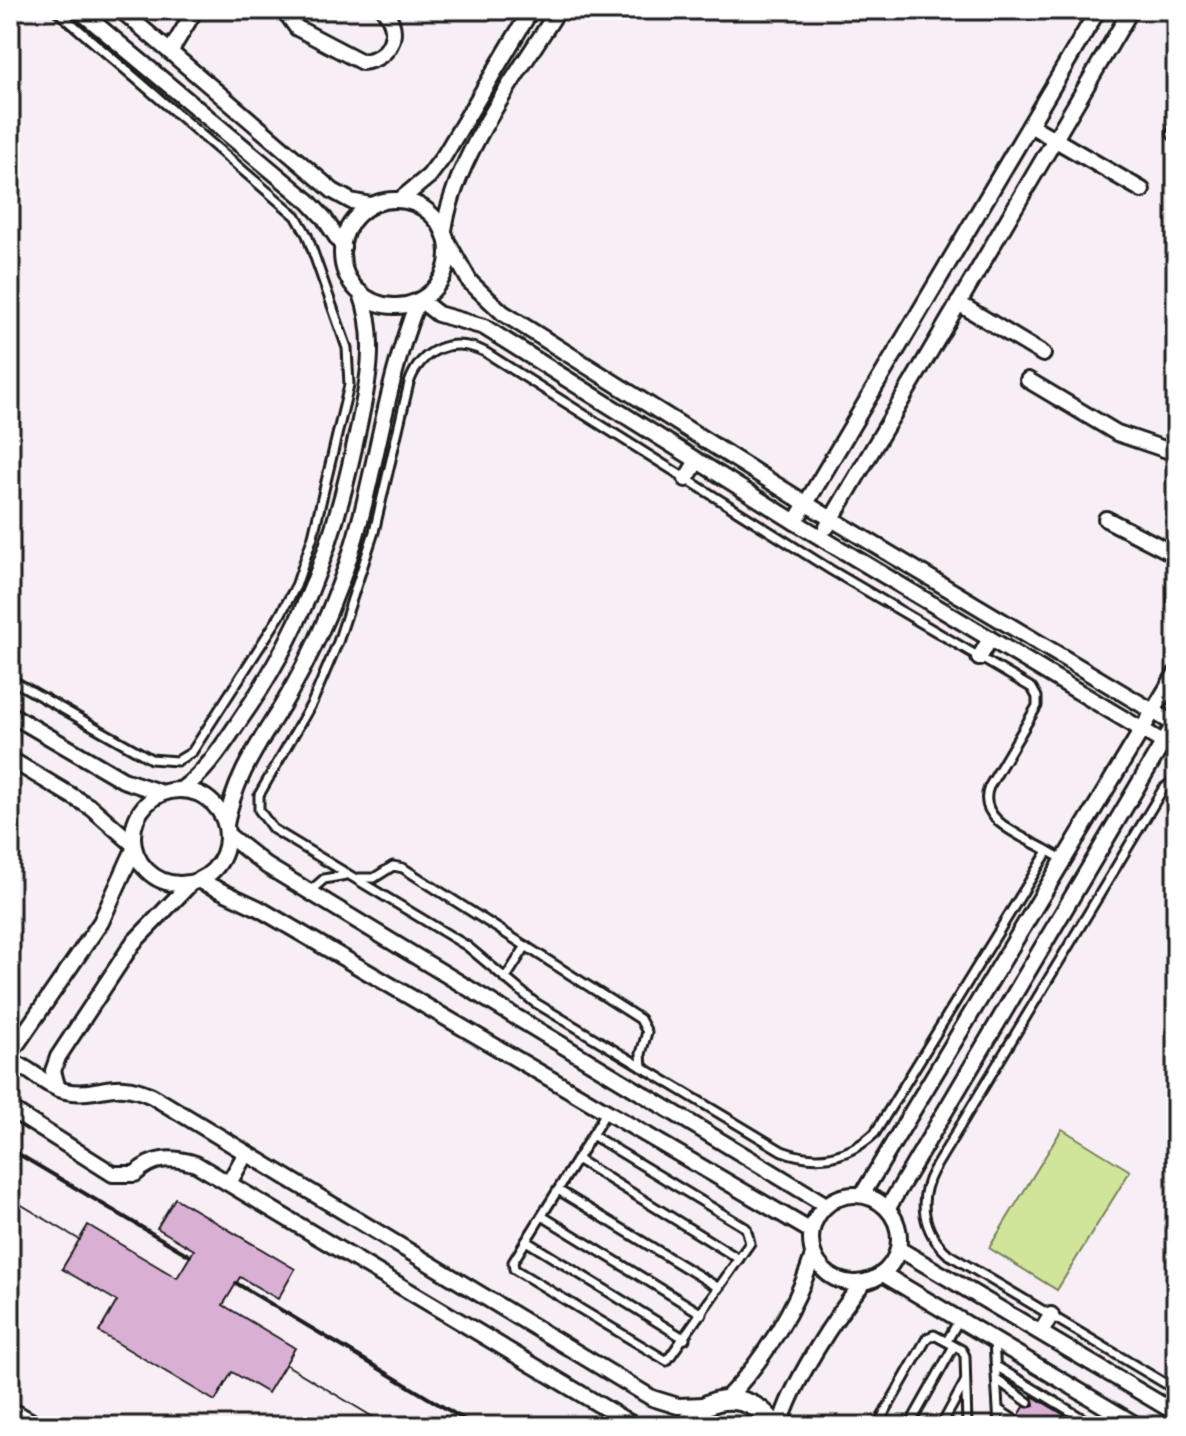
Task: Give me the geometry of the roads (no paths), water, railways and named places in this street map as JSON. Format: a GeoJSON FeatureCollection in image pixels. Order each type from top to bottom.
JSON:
{"type":"FeatureCollection","features":[{"type":"Feature","properties":{"kind":"main road"},"geometry":{"type":"LineString","coordinates":[[10,1415],[29,1426]]}},
{"type":"Feature","properties":{"kind":"street"},"geometry":{"type":"LineString","coordinates":[[79,10],[308,201],[324,218],[343,247],[346,272],[361,293],[371,333],[367,388],[341,505],[320,574],[267,681],[217,753],[182,789]]}},
{"type":"Feature","properties":{"kind":"street"},"geometry":{"type":"LineString","coordinates":[[121,10],[333,191],[351,201],[371,205],[400,200],[426,209],[446,237],[470,282],[503,313],[831,519],[1176,723],[1170,746],[888,1208]]}},
{"type":"Feature","properties":{"kind":"street"},"geometry":{"type":"LineString","coordinates":[[170,52],[195,10]]}},
{"type":"Feature","properties":{"kind":"street"},"geometry":{"type":"LineString","coordinates":[[284,10],[297,28],[362,62],[380,57],[392,43],[393,25],[384,10]]}},
{"type":"Feature","properties":{"kind":"street"},"geometry":{"type":"LineString","coordinates":[[400,200],[420,184],[444,156],[531,10]]}},
{"type":"Feature","properties":{"kind":"street"},"geometry":{"type":"LineString","coordinates":[[58,1089],[53,1071],[58,1057],[133,943],[195,882],[221,862],[238,781],[301,672],[341,582],[366,499],[396,365],[419,301],[443,276],[452,192],[462,167],[558,10]]}},
{"type":"Feature","properties":{"kind":"street"},"geometry":{"type":"LineString","coordinates":[[795,522],[1098,10]]}},
{"type":"Feature","properties":{"kind":"street"},"geometry":{"type":"LineString","coordinates":[[820,537],[1131,10]]}},
{"type":"Feature","properties":{"kind":"street"},"geometry":{"type":"LineString","coordinates":[[1030,125],[1142,190]]}},
{"type":"Feature","properties":{"kind":"street"},"geometry":{"type":"LineString","coordinates":[[343,247],[354,220],[371,205]]}},
{"type":"Feature","properties":{"kind":"street"},"geometry":{"type":"LineString","coordinates":[[361,293],[388,305],[419,301],[438,314],[484,327],[795,522],[1170,746]]}},
{"type":"Feature","properties":{"kind":"street"},"geometry":{"type":"LineString","coordinates":[[958,303],[1043,354]]}},
{"type":"Feature","properties":{"kind":"street"},"geometry":{"type":"LineString","coordinates":[[1028,380],[1117,433],[1176,453]]}},
{"type":"Feature","properties":{"kind":"street"},"geometry":{"type":"LineString","coordinates":[[686,479],[697,461]]}},
{"type":"Feature","properties":{"kind":"street"},"geometry":{"type":"LineString","coordinates":[[1106,519],[1176,555]]}},
{"type":"Feature","properties":{"kind":"street"},"geometry":{"type":"LineString","coordinates":[[979,658],[990,639]]}},
{"type":"Feature","properties":{"kind":"street"},"geometry":{"type":"LineString","coordinates":[[862,1195],[1176,673]]}},
{"type":"Feature","properties":{"kind":"street"},"geometry":{"type":"LineString","coordinates":[[10,714],[123,780],[162,793]]}},
{"type":"Feature","properties":{"kind":"street"},"geometry":{"type":"LineString","coordinates":[[10,759],[92,808],[134,847],[146,870],[156,878],[167,883],[195,882],[258,908],[811,1231]]}},
{"type":"Feature","properties":{"kind":"street"},"geometry":{"type":"LineString","coordinates":[[10,1054],[101,922],[134,847],[133,832],[142,808],[162,793],[182,789],[205,796],[222,814],[227,830],[257,859],[826,1205]]}},
{"type":"Feature","properties":{"kind":"street"},"geometry":{"type":"LineString","coordinates":[[10,1061],[58,1089],[78,1092],[107,1086],[135,1089],[652,1398],[678,1406],[705,1405],[726,1399],[754,1405],[778,1426],[789,1399],[846,1304],[863,1283],[883,1274],[899,1249],[896,1221],[888,1208],[862,1195],[837,1198],[826,1205],[811,1231],[813,1255],[806,1279],[756,1366],[726,1399]]}},
{"type":"Feature","properties":{"kind":"street"},"geometry":{"type":"LineString","coordinates":[[10,1109],[113,1174],[135,1174],[146,1163],[174,1159],[196,1164],[635,1426]]}},
{"type":"Feature","properties":{"kind":"street"},"geometry":{"type":"LineString","coordinates":[[229,1183],[246,1153]]}},
{"type":"Feature","properties":{"kind":"street"},"geometry":{"type":"LineString","coordinates":[[899,1249],[1176,1413]]}},
{"type":"Feature","properties":{"kind":"street"},"geometry":{"type":"LineString","coordinates":[[813,1255],[828,1275],[839,1281],[863,1283]]}},
{"type":"Feature","properties":{"kind":"street"},"geometry":{"type":"LineString","coordinates":[[883,1274],[1138,1426]]}},
{"type":"Feature","properties":{"kind":"street"},"geometry":{"type":"LineString","coordinates":[[1041,1332],[1051,1315]]}},
{"type":"Feature","properties":{"kind":"street"},"geometry":{"type":"LineString","coordinates":[[685,1426],[705,1405]]}},
{"type":"Feature","properties":{"kind":"lane"},"geometry":{"type":"LineString","coordinates":[[10,679],[151,759],[177,761],[192,752],[296,586],[313,536],[350,378],[347,348],[307,235],[296,216],[56,10]]}},
{"type":"Feature","properties":{"kind":"lane"},"geometry":{"type":"LineString","coordinates":[[1048,851],[891,1112],[875,1133],[854,1151],[811,1158],[782,1151],[534,1002],[467,946],[267,824],[259,810],[259,795],[329,667],[374,532],[409,383],[418,364],[444,346],[475,347],[1028,686],[1037,697],[1037,706],[989,787],[986,805],[996,820],[1064,860]]}},
{"type":"Feature","properties":{"kind":"lane"},"geometry":{"type":"LineString","coordinates":[[1176,779],[1163,789],[925,1190],[925,1220],[940,1247],[1176,1390]]}},
{"type":"Feature","properties":{"kind":"lane"},"geometry":{"type":"LineString","coordinates":[[10,807],[13,812],[10,829]]}},
{"type":"Feature","properties":{"kind":"lane"},"geometry":{"type":"LineString","coordinates":[[309,892],[324,879],[350,876],[369,880],[388,867],[398,866],[643,1022],[647,1037],[641,1054],[642,1067]]}},
{"type":"Feature","properties":{"kind":"lane"},"geometry":{"type":"LineString","coordinates":[[505,979],[526,946]]}},
{"type":"Feature","properties":{"kind":"lane"},"geometry":{"type":"LineString","coordinates":[[592,1135],[746,1228],[751,1239],[672,1358],[663,1361],[515,1271],[513,1262],[542,1216],[577,1159],[592,1135],[607,1111]]}},
{"type":"Feature","properties":{"kind":"lane"},"geometry":{"type":"LineString","coordinates":[[577,1159],[739,1259]]}},
{"type":"Feature","properties":{"kind":"lane"},"geometry":{"type":"LineString","coordinates":[[558,1190],[719,1288]]}},
{"type":"Feature","properties":{"kind":"lane"},"geometry":{"type":"LineString","coordinates":[[542,1216],[702,1314]]}},
{"type":"Feature","properties":{"kind":"lane"},"geometry":{"type":"LineString","coordinates":[[526,1241],[685,1339]]}},
{"type":"Feature","properties":{"kind":"lane"},"geometry":{"type":"LineString","coordinates":[[909,1426],[959,1320]]}},
{"type":"Feature","properties":{"kind":"lane"},"geometry":{"type":"LineString","coordinates":[[877,1426],[927,1338],[936,1335],[965,1356],[967,1426]]}},
{"type":"Feature","properties":{"kind":"lane"},"geometry":{"type":"LineString","coordinates":[[994,1341],[999,1426]]}},
{"type":"Feature","properties":{"kind":"lane"},"geometry":{"type":"LineString","coordinates":[[996,1366],[1095,1426]]}},
{"type":"Feature","properties":{"kind":"lane"},"geometry":{"type":"LineString","coordinates":[[941,1426],[967,1379]]}},
{"type":"Feature","properties":{"kind":"lane"},"geometry":{"type":"LineString","coordinates":[[997,1380],[1028,1402]]}},
{"type":"Feature","properties":{"kind":"lane"},"geometry":{"type":"LineString","coordinates":[[999,1410],[1016,1421]]}},
{"type":"Feature","properties":{"kind":"lane"},"geometry":{"type":"LineString","coordinates":[[269,1426],[286,1426]]}},
{"type":"Feature","properties":{"kind":"tram line"},"geometry":{"type":"LineString","coordinates":[[10,1198],[80,1240]]}},
{"type":"Feature","properties":{"kind":"tram line"},"geometry":{"type":"LineString","coordinates":[[285,1364],[388,1426]]}},
{"type":"Feature","properties":{"kind":"railway"},"geometry":{"type":"LineString","coordinates":[[10,1149],[190,1256]]}},
{"type":"Feature","properties":{"kind":"railway"},"geometry":{"type":"LineString","coordinates":[[236,1283],[475,1426]]}}]}
